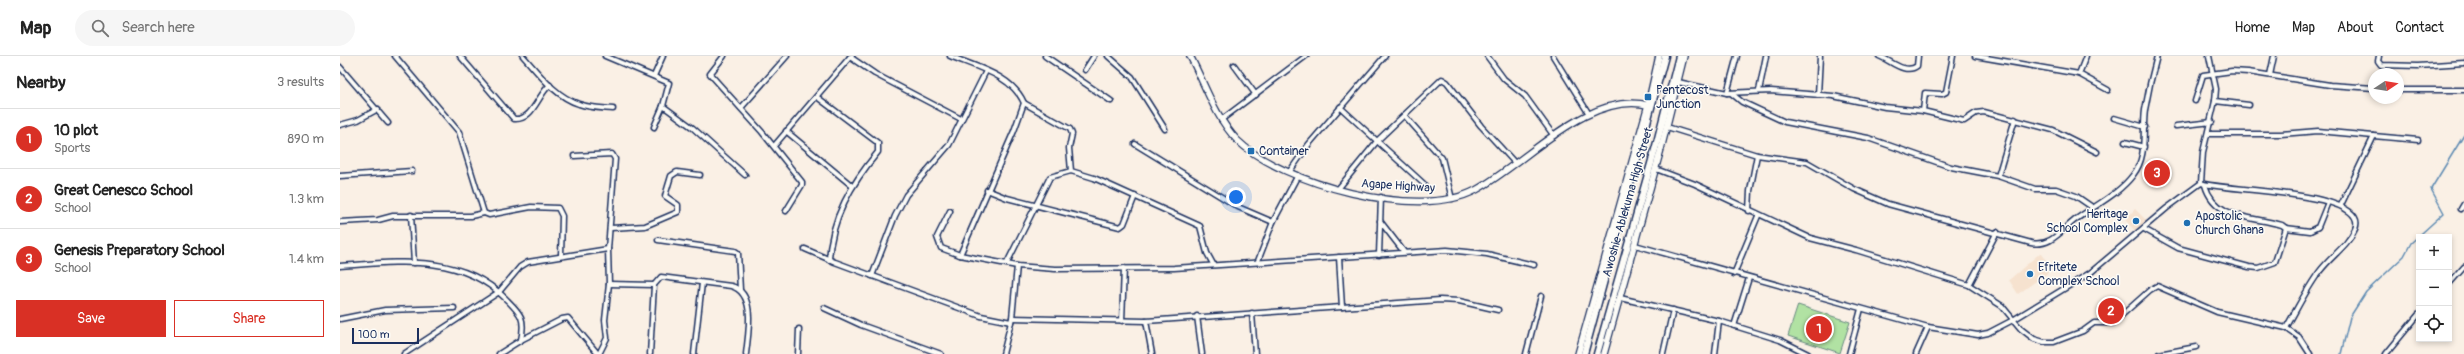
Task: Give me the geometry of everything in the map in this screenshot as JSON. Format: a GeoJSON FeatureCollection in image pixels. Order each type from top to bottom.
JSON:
{"type":"FeatureCollection","features":[{"type":"Feature","properties":{"kind":"main road","name":"Awoshie-Ablekuma High Street"},"geometry":{"type":"LineString","coordinates":[[1584,354],[1665,56]]}},
{"type":"Feature","properties":{"kind":"main road","name":"Awoshie-Ablekuma High Street"},"geometry":{"type":"LineString","coordinates":[[1597,354],[1656,146],[1678,56]]}},
{"type":"Feature","properties":{"kind":"street"},"geometry":{"type":"LineString","coordinates":[[395,56],[459,132],[484,213]]}},
{"type":"Feature","properties":{"kind":"street"},"geometry":{"type":"LineString","coordinates":[[460,56],[514,119],[519,119],[531,111],[538,104],[541,94],[550,85]]}},
{"type":"Feature","properties":{"kind":"street"},"geometry":{"type":"LineString","coordinates":[[523,56],[550,85],[568,99],[581,105],[613,109]]}},
{"type":"Feature","properties":{"kind":"street"},"geometry":{"type":"LineString","coordinates":[[605,56],[669,83],[663,106],[654,127]]}},
{"type":"Feature","properties":{"kind":"street"},"geometry":{"type":"LineString","coordinates":[[654,76],[663,56]]}},
{"type":"Feature","properties":{"kind":"street"},"geometry":{"type":"LineString","coordinates":[[724,56],[710,74],[774,146],[802,183],[786,210]]}},
{"type":"Feature","properties":{"kind":"street"},"geometry":{"type":"LineString","coordinates":[[741,108],[787,56]]}},
{"type":"Feature","properties":{"kind":"street"},"geometry":{"type":"LineString","coordinates":[[950,56],[986,71],[1014,87],[1024,103],[1070,129],[1072,134],[1068,148],[1071,171]]}},
{"type":"Feature","properties":{"kind":"street"},"geometry":{"type":"LineString","coordinates":[[1046,56],[1110,101]]}},
{"type":"Feature","properties":{"kind":"street"},"geometry":{"type":"LineString","coordinates":[[1085,70],[1094,56]]}},
{"type":"Feature","properties":{"kind":"street"},"geometry":{"type":"LineString","coordinates":[[1108,56],[1132,77],[1165,129]]}},
{"type":"Feature","properties":{"kind":"street","name":"Agape Highway"},"geometry":{"type":"LineString","coordinates":[[1190,56],[1221,120],[1237,140],[1257,156],[1298,175],[1338,189],[1382,197],[1427,201],[1452,199],[1476,190],[1554,136],[1589,114],[1617,103],[1640,103],[1648,105]]}},
{"type":"Feature","properties":{"kind":"street"},"geometry":{"type":"LineString","coordinates":[[1221,120],[1306,56]]}},
{"type":"Feature","properties":{"kind":"street"},"geometry":{"type":"LineString","coordinates":[[1290,171],[1340,107],[1385,56]]}},
{"type":"Feature","properties":{"kind":"street"},"geometry":{"type":"LineString","coordinates":[[1488,56],[1504,79],[1525,96],[1554,136]]}},
{"type":"Feature","properties":{"kind":"street"},"geometry":{"type":"LineString","coordinates":[[1553,56],[1589,114]]}},
{"type":"Feature","properties":{"kind":"street","name":"Awoshie-Ablekuma High Street"},"geometry":{"type":"LineString","coordinates":[[1578,354],[1635,163],[1659,56]]}},
{"type":"Feature","properties":{"kind":"street","name":"Awoshie-Ablekuma High Street"},"geometry":{"type":"LineString","coordinates":[[1604,354],[1656,169],[1684,56]]}},
{"type":"Feature","properties":{"kind":"street"},"geometry":{"type":"LineString","coordinates":[[1729,93],[1737,56]]}},
{"type":"Feature","properties":{"kind":"street"},"geometry":{"type":"LineString","coordinates":[[1759,91],[1766,56]]}},
{"type":"Feature","properties":{"kind":"street"},"geometry":{"type":"LineString","coordinates":[[1818,94],[1820,56]]}},
{"type":"Feature","properties":{"kind":"street"},"geometry":{"type":"LineString","coordinates":[[1879,56],[1900,67],[1912,68],[1917,66],[1918,56]]}},
{"type":"Feature","properties":{"kind":"street"},"geometry":{"type":"LineString","coordinates":[[1923,111],[1925,93],[1942,94],[1946,92],[1952,56]]}},
{"type":"Feature","properties":{"kind":"street"},"geometry":{"type":"LineString","coordinates":[[1975,56],[2079,74],[2108,90]]}},
{"type":"Feature","properties":{"kind":"street"},"geometry":{"type":"LineString","coordinates":[[2079,74],[2086,56]]}},
{"type":"Feature","properties":{"kind":"street"},"geometry":{"type":"LineString","coordinates":[[1667,127],[1757,155],[1807,162],[1854,189],[1888,204],[1997,232],[2031,243],[2042,244],[2054,238],[2092,207],[2118,190],[2133,175],[2144,147],[2145,110],[2156,56]]}},
{"type":"Feature","properties":{"kind":"street"},"geometry":{"type":"LineString","coordinates":[[2210,56],[2215,101],[2212,122],[2203,152],[2203,184],[2212,202],[2218,207],[2234,214],[2282,225],[2286,228],[2315,230],[2322,222],[2328,202]]}},
{"type":"Feature","properties":{"kind":"street"},"geometry":{"type":"LineString","coordinates":[[2270,75],[2274,56]]}},
{"type":"Feature","properties":{"kind":"street"},"geometry":{"type":"LineString","coordinates":[[2378,56],[2378,61],[2381,65],[2418,66],[2464,63]]}},
{"type":"Feature","properties":{"kind":"street"},"geometry":{"type":"LineString","coordinates":[[774,146],[851,57],[875,74],[961,119]]}},
{"type":"Feature","properties":{"kind":"street"},"geometry":{"type":"LineString","coordinates":[[1234,65],[1256,95]]}},
{"type":"Feature","properties":{"kind":"street"},"geometry":{"type":"LineString","coordinates":[[340,67],[357,84],[363,96],[378,109],[388,123]]}},
{"type":"Feature","properties":{"kind":"street"},"geometry":{"type":"LineString","coordinates":[[872,276],[895,216],[906,195],[950,145],[961,119],[986,71]]}},
{"type":"Feature","properties":{"kind":"street"},"geometry":{"type":"LineString","coordinates":[[2195,101],[2203,75],[2213,73],[2232,72],[2270,75],[2322,84],[2368,88]]}},
{"type":"Feature","properties":{"kind":"street"},"geometry":{"type":"LineString","coordinates":[[1338,189],[1378,140],[1442,79],[1444,79],[1481,126],[1515,163]]}},
{"type":"Feature","properties":{"kind":"street"},"geometry":{"type":"LineString","coordinates":[[1678,82],[1729,93],[1759,91],[1818,94],[1923,111],[1964,121],[1976,113],[1984,112],[2053,130],[2097,152]]}},
{"type":"Feature","properties":{"kind":"street"},"geometry":{"type":"LineString","coordinates":[[2404,90],[2464,90]]}},
{"type":"Feature","properties":{"kind":"street"},"geometry":{"type":"LineString","coordinates":[[1729,93],[1742,102],[1785,122],[1868,138],[1950,167],[1998,176],[2035,189],[2056,189],[2071,194],[2092,207]]}},
{"type":"Feature","properties":{"kind":"street"},"geometry":{"type":"LineString","coordinates":[[817,96],[878,143],[878,152],[851,186],[831,239],[829,260]]}},
{"type":"Feature","properties":{"kind":"street"},"geometry":{"type":"LineString","coordinates":[[2215,101],[2249,105]]}},
{"type":"Feature","properties":{"kind":"street"},"geometry":{"type":"LineString","coordinates":[[960,255],[1014,131],[1024,103]]}},
{"type":"Feature","properties":{"kind":"street"},"geometry":{"type":"LineString","coordinates":[[663,106],[693,128],[745,175]]}},
{"type":"Feature","properties":{"kind":"street"},"geometry":{"type":"LineString","coordinates":[[1340,107],[1378,140],[1424,184]]}},
{"type":"Feature","properties":{"kind":"street"},"geometry":{"type":"LineString","coordinates":[[340,125],[358,120],[378,109]]}},
{"type":"Feature","properties":{"kind":"street"},"geometry":{"type":"LineString","coordinates":[[1404,115],[1442,158],[1452,199]]}},
{"type":"Feature","properties":{"kind":"street"},"geometry":{"type":"LineString","coordinates":[[2114,118],[2145,127]]}},
{"type":"Feature","properties":{"kind":"street"},"geometry":{"type":"LineString","coordinates":[[1998,176],[2015,119]]}},
{"type":"Feature","properties":{"kind":"street"},"geometry":{"type":"LineString","coordinates":[[2176,126],[2212,122]]}},
{"type":"Feature","properties":{"kind":"street"},"geometry":{"type":"LineString","coordinates":[[786,131],[851,186]]}},
{"type":"Feature","properties":{"kind":"street"},"geometry":{"type":"LineString","coordinates":[[2209,134],[2281,134],[2318,131],[2418,140]]}},
{"type":"Feature","properties":{"kind":"street"},"geometry":{"type":"LineString","coordinates":[[2340,205],[2374,136]]}},
{"type":"Feature","properties":{"kind":"street"},"geometry":{"type":"LineString","coordinates":[[2125,142],[2144,147]]}},
{"type":"Feature","properties":{"kind":"street"},"geometry":{"type":"LineString","coordinates":[[1135,144],[1238,207],[1273,222]]}},
{"type":"Feature","properties":{"kind":"street"},"geometry":{"type":"LineString","coordinates":[[499,354],[521,340],[562,319],[568,318],[598,354],[607,338],[605,320],[609,284],[608,249],[611,228],[615,156],[612,154],[597,154],[574,156]]}},
{"type":"Feature","properties":{"kind":"street"},"geometry":{"type":"LineString","coordinates":[[1749,211],[1750,191],[1757,155]]}},
{"type":"Feature","properties":{"kind":"street"},"geometry":{"type":"LineString","coordinates":[[1656,169],[1695,184],[1758,216],[1810,238],[1843,246],[1969,285],[2002,306],[2013,320],[2034,339],[2054,342],[2083,331],[2094,323],[2113,323],[2150,290],[2157,286],[2217,312],[2286,328],[2298,337],[2310,354]]}},
{"type":"Feature","properties":{"kind":"street"},"geometry":{"type":"LineString","coordinates":[[340,176],[412,171]]}},
{"type":"Feature","properties":{"kind":"street"},"geometry":{"type":"LineString","coordinates":[[1007,264],[1050,177],[1071,171],[1094,178],[1200,226],[1204,234],[1206,250],[1214,264]]}},
{"type":"Feature","properties":{"kind":"street"},"geometry":{"type":"LineString","coordinates":[[611,228],[645,226],[678,212],[678,205],[665,196],[670,176],[677,172],[700,176]]}},
{"type":"Feature","properties":{"kind":"street"},"geometry":{"type":"LineString","coordinates":[[1258,261],[1273,222],[1298,175]]}},
{"type":"Feature","properties":{"kind":"street"},"geometry":{"type":"LineString","coordinates":[[1634,245],[1928,327],[1978,335],[1988,333],[2013,320],[2090,273],[2144,229],[2167,208],[2203,184],[2240,187],[2340,205],[2354,218],[2356,225],[2354,230],[2348,241],[2315,278],[2286,328]]}},
{"type":"Feature","properties":{"kind":"street"},"geometry":{"type":"LineString","coordinates":[[987,190],[1008,198],[1120,227],[1124,224],[1135,196]]}},
{"type":"Feature","properties":{"kind":"street"},"geometry":{"type":"LineString","coordinates":[[1379,255],[1382,197]]}},
{"type":"Feature","properties":{"kind":"street"},"geometry":{"type":"LineString","coordinates":[[2460,209],[2464,204]]}},
{"type":"Feature","properties":{"kind":"street"},"geometry":{"type":"LineString","coordinates":[[340,222],[378,220],[394,216],[411,215],[471,216],[484,213],[489,215],[531,207],[558,208],[562,216],[561,256]]}},
{"type":"Feature","properties":{"kind":"street"},"geometry":{"type":"LineString","coordinates":[[950,211],[939,230],[937,243],[941,248],[960,255],[1017,266],[1055,269],[1124,268],[1258,261],[1280,262],[1404,252],[1466,251],[1534,266]]}},
{"type":"Feature","properties":{"kind":"street"},"geometry":{"type":"LineString","coordinates":[[411,215],[414,263]]}},
{"type":"Feature","properties":{"kind":"street"},"geometry":{"type":"LineString","coordinates":[[1734,274],[1758,216]]}},
{"type":"Feature","properties":{"kind":"street"},"geometry":{"type":"LineString","coordinates":[[1380,220],[1404,252]]}},
{"type":"Feature","properties":{"kind":"street"},"geometry":{"type":"LineString","coordinates":[[2144,229],[2178,248],[2249,267],[2258,268],[2275,262],[2286,228]]}},
{"type":"Feature","properties":{"kind":"street"},"geometry":{"type":"LineString","coordinates":[[1969,285],[1997,232]]}},
{"type":"Feature","properties":{"kind":"street"},"geometry":{"type":"LineString","coordinates":[[658,240],[734,251],[739,258],[740,290]]}},
{"type":"Feature","properties":{"kind":"street"},"geometry":{"type":"LineString","coordinates":[[404,354],[499,292],[524,264],[561,256],[608,249]]}},
{"type":"Feature","properties":{"kind":"street"},"geometry":{"type":"LineString","coordinates":[[805,249],[829,260],[981,316],[1011,320],[1146,321],[1197,316],[1252,314],[1440,300],[1459,301],[1498,310]]}},
{"type":"Feature","properties":{"kind":"street"},"geometry":{"type":"LineString","coordinates":[[1339,257],[1342,307]]}},
{"type":"Feature","properties":{"kind":"street"},"geometry":{"type":"LineString","coordinates":[[340,266],[414,263],[448,266],[473,275],[490,284],[522,316],[521,340]]}},
{"type":"Feature","properties":{"kind":"street"},"geometry":{"type":"LineString","coordinates":[[1004,354],[1011,320],[1017,266]]}},
{"type":"Feature","properties":{"kind":"street"},"geometry":{"type":"LineString","coordinates":[[2452,281],[2464,267]]}},
{"type":"Feature","properties":{"kind":"street"},"geometry":{"type":"LineString","coordinates":[[1122,321],[1124,268]]}},
{"type":"Feature","properties":{"kind":"street"},"geometry":{"type":"LineString","coordinates":[[650,354],[654,285],[661,277],[731,286],[745,294],[748,309],[746,354]]}},
{"type":"Feature","properties":{"kind":"street"},"geometry":{"type":"LineString","coordinates":[[1734,326],[1749,278]]}},
{"type":"Feature","properties":{"kind":"street"},"geometry":{"type":"LineString","coordinates":[[694,354],[702,283]]}},
{"type":"Feature","properties":{"kind":"street"},"geometry":{"type":"LineString","coordinates":[[609,284],[654,285]]}},
{"type":"Feature","properties":{"kind":"street"},"geometry":{"type":"LineString","coordinates":[[1527,354],[1541,296]]}},
{"type":"Feature","properties":{"kind":"street"},"geometry":{"type":"LineString","coordinates":[[1620,298],[1719,321],[1780,340],[1796,352],[1808,354]]}},
{"type":"Feature","properties":{"kind":"street"},"geometry":{"type":"LineString","coordinates":[[340,319],[385,310],[454,308]]}},
{"type":"Feature","properties":{"kind":"street"},"geometry":{"type":"LineString","coordinates":[[824,308],[861,325],[941,354]]}},
{"type":"Feature","properties":{"kind":"street"},"geometry":{"type":"LineString","coordinates":[[1849,354],[1861,309]]}},
{"type":"Feature","properties":{"kind":"street"},"geometry":{"type":"LineString","coordinates":[[1663,354],[1673,310]]}},
{"type":"Feature","properties":{"kind":"street"},"geometry":{"type":"LineString","coordinates":[[1252,314],[1255,354]]}},
{"type":"Feature","properties":{"kind":"street"},"geometry":{"type":"LineString","coordinates":[[1197,316],[1202,354]]}},
{"type":"Feature","properties":{"kind":"street"},"geometry":{"type":"LineString","coordinates":[[2386,354],[2416,318]]}},
{"type":"Feature","properties":{"kind":"street"},"geometry":{"type":"LineString","coordinates":[[1146,321],[1152,354]]}},
{"type":"Feature","properties":{"kind":"street"},"geometry":{"type":"LineString","coordinates":[[1715,354],[1719,321]]}},
{"type":"Feature","properties":{"kind":"street"},"geometry":{"type":"LineString","coordinates":[[1916,354],[1928,327]]}},
{"type":"Feature","properties":{"kind":"street"},"geometry":{"type":"LineString","coordinates":[[798,354],[799,329]]}},
{"type":"Feature","properties":{"kind":"street"},"geometry":{"type":"LineString","coordinates":[[2158,354],[2196,347]]}},
{"type":"Feature","properties":{"kind":"shaded area"},"geometry":{"type":"Polygon","coordinates":[[[2149,165],[2170,170],[2169,176],[2159,185],[2143,176],[2149,165]]]}},
{"type":"Feature","properties":{"kind":"shaded area","name":"Heritage School Complex"},"geometry":{"type":"Polygon","coordinates":[[[2135,209],[2148,222],[2136,232],[2125,220],[2135,209]]]}},
{"type":"Feature","properties":{"kind":"shaded area","name":"Efritete Complex School"},"geometry":{"type":"Polygon","coordinates":[[[2040,253],[2053,269],[2018,294],[2009,280],[2040,253]]]}},
{"type":"Feature","properties":{"kind":"shaded area"},"geometry":{"type":"Polygon","coordinates":[[[2116,299],[2125,313],[2113,322],[2096,309],[2116,299]]]}},
{"type":"Feature","properties":{"kind":"green space"},"geometry":{"type":"Polygon","coordinates":[[[1798,305],[1850,322],[1840,353],[1788,336],[1798,305]]]}},
{"type":"Feature","properties":{"kind":"waterway"},"geometry":{"type":"LineString","coordinates":[[2341,354],[2350,317],[2366,292],[2404,256],[2411,243],[2444,213],[2431,189],[2464,135]]}},
{"type":"Feature","properties":{"kind":"place","name":"Pentecost Junction"},"geometry":{"type":"Point","coordinates":[1648,97]}},
{"type":"Feature","properties":{"kind":"place","name":"Container"},"geometry":{"type":"Point","coordinates":[1251,151]}},
{"type":"Feature","properties":{"kind":"place","name":"Genesis Preparatory School"},"geometry":{"type":"Point","coordinates":[2157,173]}},
{"type":"Feature","properties":{"kind":"place","name":"Heritage School Complex"},"geometry":{"type":"Point","coordinates":[2136,221]}},
{"type":"Feature","properties":{"kind":"place","name":"Apostolic Church Ghana"},"geometry":{"type":"Point","coordinates":[2187,223]}},
{"type":"Feature","properties":{"kind":"place","name":"Efritete Complex School"},"geometry":{"type":"Point","coordinates":[2030,274]}},
{"type":"Feature","properties":{"kind":"place","name":"Great Cenesco School"},"geometry":{"type":"Point","coordinates":[2111,311]}},
{"type":"Feature","properties":{"kind":"place","name":"10 plot"},"geometry":{"type":"Point","coordinates":[1819,329]}}]}
